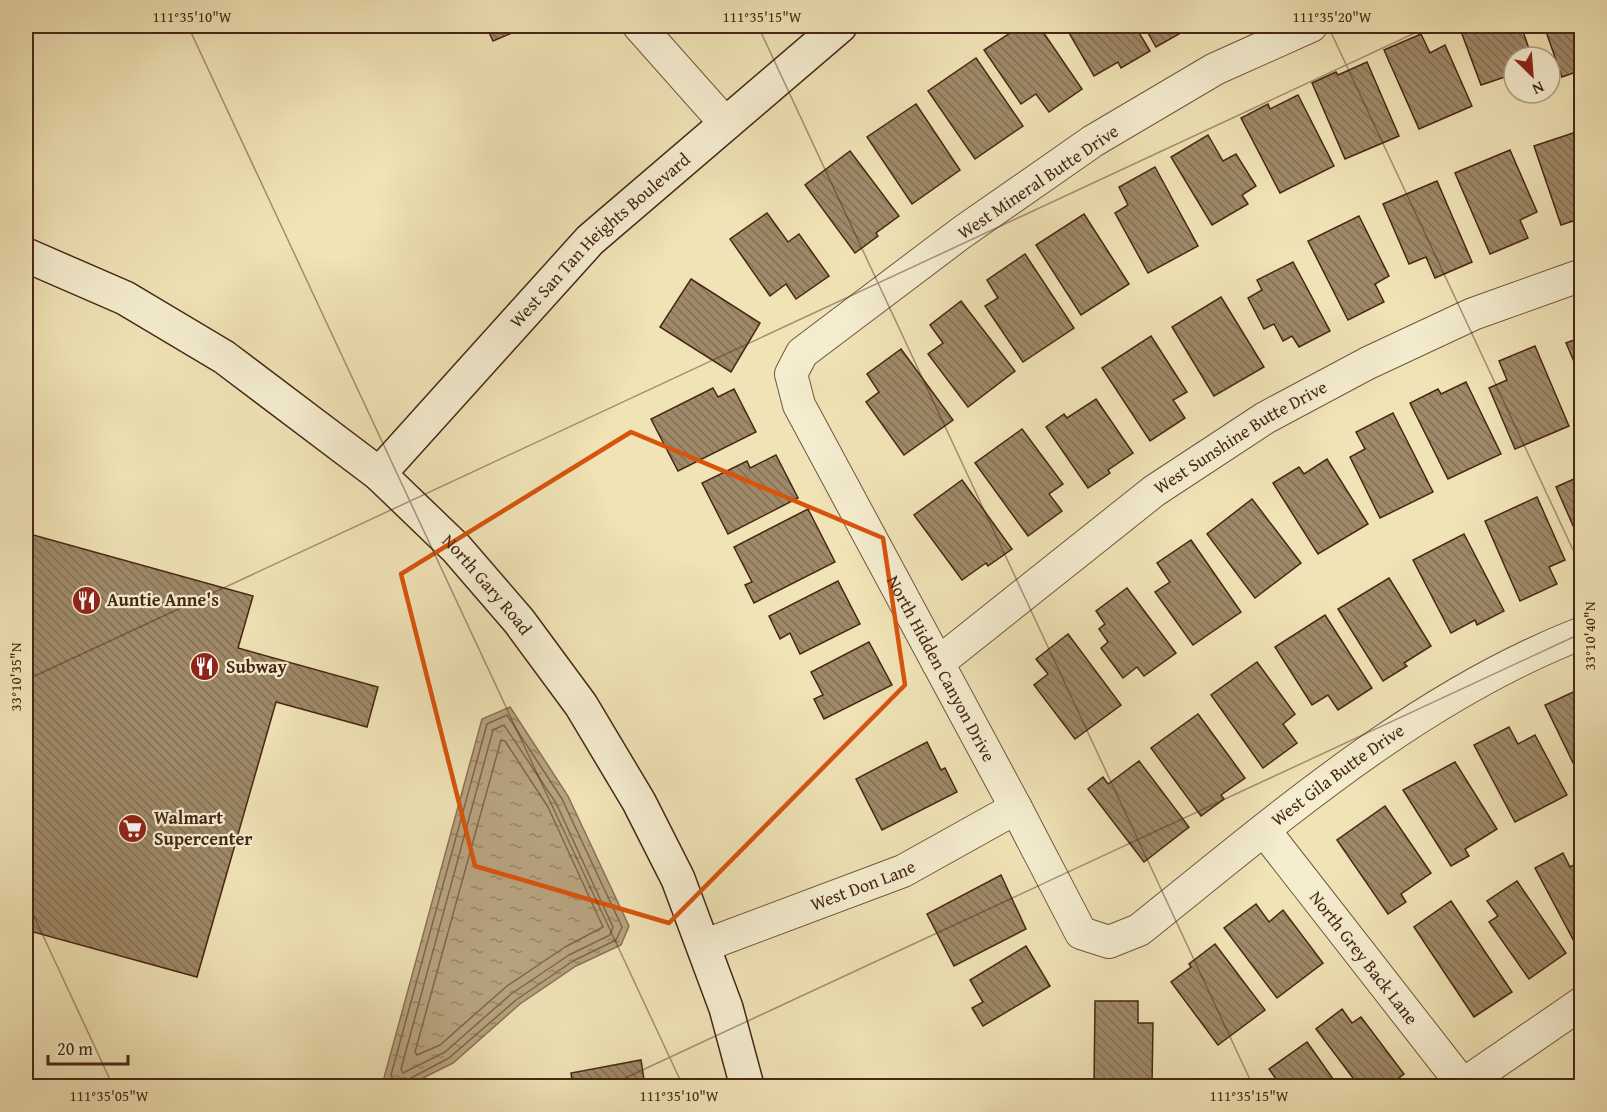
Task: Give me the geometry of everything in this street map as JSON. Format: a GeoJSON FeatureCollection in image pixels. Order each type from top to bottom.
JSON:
{"type":"FeatureCollection","features":[{"type":"Feature","properties":{"kind":"street"},"geometry":{"type":"LineString","coordinates":[[639,26],[726,124]]}},
{"type":"Feature","properties":{"kind":"street","name":"West San Tan Heights Boulevard"},"geometry":{"type":"LineString","coordinates":[[379,474],[590,240],[840,26]]}},
{"type":"Feature","properties":{"kind":"street","name":"West Mineral Butte Drive"},"geometry":{"type":"LineString","coordinates":[[791,374],[802,353],[961,233],[1093,141],[1215,69],[1311,26]]}},
{"type":"Feature","properties":{"kind":"street","name":"North Gary Road"},"geometry":{"type":"LineString","coordinates":[[26,255],[125,298],[224,357],[379,474],[456,548],[519,621],[581,705],[639,802],[678,879],[726,1008],[747,1086]]}},
{"type":"Feature","properties":{"kind":"street","name":"West Sunshine Butte Drive"},"geometry":{"type":"LineString","coordinates":[[938,663],[1154,491],[1265,418],[1368,363],[1473,314],[1581,275]]}},
{"type":"Feature","properties":{"kind":"street","name":"North Hidden Canyon Drive"},"geometry":{"type":"LineString","coordinates":[[791,374],[799,405],[1081,933],[1109,942]]}},
{"type":"Feature","properties":{"kind":"street","name":"West Gila Butte Drive"},"geometry":{"type":"LineString","coordinates":[[1109,942],[1139,930],[1343,769],[1456,693],[1581,633]]}},
{"type":"Feature","properties":{"kind":"street","name":"West Don Lane"},"geometry":{"type":"LineString","coordinates":[[703,946],[903,872],[1016,808]]}},
{"type":"Feature","properties":{"kind":"street","name":"North Grey Back Lane"},"geometry":{"type":"LineString","coordinates":[[1264,831],[1462,1085]]}},
{"type":"Feature","properties":{"kind":"street"},"geometry":{"type":"LineString","coordinates":[[1462,1085],[1581,1003]]}},
{"type":"Feature","properties":{"kind":"highlighted area"},"geometry":{"type":"Polygon","coordinates":[[[631,432],[883,538],[905,685],[669,923],[475,866],[401,574],[631,432]]]}},
{"type":"Feature","properties":{"kind":"water"},"geometry":{"type":"Polygon","coordinates":[[[510,707],[568,796],[629,926],[621,945],[576,966],[520,1004],[453,1063],[407,1086],[392,1086],[384,1078],[482,719],[510,707]]]}},
{"type":"Feature","properties":{"kind":"building"},"geometry":{"type":"Polygon","coordinates":[[[486,26],[528,26],[493,41],[486,26]]]}},
{"type":"Feature","properties":{"kind":"building"},"geometry":{"type":"Polygon","coordinates":[[[1021,26],[1039,26],[1082,89],[1049,112],[1036,94],[1021,104],[984,50],[1021,26]]]}},
{"type":"Feature","properties":{"kind":"building"},"geometry":{"type":"Polygon","coordinates":[[[1065,26],[1135,26],[1150,51],[1121,68],[1118,62],[1094,76],[1065,26]]]}},
{"type":"Feature","properties":{"kind":"building"},"geometry":{"type":"Polygon","coordinates":[[[1144,26],[1193,26],[1156,47],[1144,26]]]}},
{"type":"Feature","properties":{"kind":"building"},"geometry":{"type":"Polygon","coordinates":[[[1459,26],[1521,26],[1528,45],[1502,45],[1502,78],[1481,85],[1459,26]]]}},
{"type":"Feature","properties":{"kind":"building"},"geometry":{"type":"Polygon","coordinates":[[[1544,26],[1582,26],[1582,70],[1562,77],[1562,45],[1551,45],[1544,26]]]}},
{"type":"Feature","properties":{"kind":"building"},"geometry":{"type":"Polygon","coordinates":[[[1421,34],[1430,53],[1445,45],[1472,106],[1419,129],[1384,50],[1421,34]]]}},
{"type":"Feature","properties":{"kind":"building"},"geometry":{"type":"Polygon","coordinates":[[[976,58],[1023,126],[975,159],[928,91],[976,58]]]}},
{"type":"Feature","properties":{"kind":"building"},"geometry":{"type":"Polygon","coordinates":[[[1367,62],[1399,136],[1345,159],[1312,83],[1336,72],[1338,75],[1367,62]]]}},
{"type":"Feature","properties":{"kind":"building"},"geometry":{"type":"Polygon","coordinates":[[[1298,95],[1334,166],[1280,193],[1241,118],[1268,104],[1270,109],[1298,95]]]}},
{"type":"Feature","properties":{"kind":"building"},"geometry":{"type":"Polygon","coordinates":[[[916,104],[960,170],[912,204],[867,137],[916,104]]]}},
{"type":"Feature","properties":{"kind":"building"},"geometry":{"type":"Polygon","coordinates":[[[1582,130],[1582,218],[1561,225],[1534,146],[1582,130]]]}},
{"type":"Feature","properties":{"kind":"building"},"geometry":{"type":"Polygon","coordinates":[[[1208,135],[1223,161],[1236,154],[1256,186],[1242,195],[1248,204],[1212,225],[1171,157],[1208,135]]]}},
{"type":"Feature","properties":{"kind":"building"},"geometry":{"type":"Polygon","coordinates":[[[1510,150],[1537,212],[1520,220],[1528,238],[1490,254],[1455,173],[1510,150]]]}},
{"type":"Feature","properties":{"kind":"building"},"geometry":{"type":"Polygon","coordinates":[[[850,151],[899,216],[855,253],[805,185],[850,151]]]}},
{"type":"Feature","properties":{"kind":"building"},"geometry":{"type":"Polygon","coordinates":[[[1155,167],[1198,246],[1148,273],[1115,213],[1128,205],[1119,187],[1155,167]]]}},
{"type":"Feature","properties":{"kind":"building"},"geometry":{"type":"Polygon","coordinates":[[[1437,181],[1472,262],[1435,278],[1426,257],[1409,264],[1383,204],[1437,181]]]}},
{"type":"Feature","properties":{"kind":"building"},"geometry":{"type":"Polygon","coordinates":[[[767,213],[788,242],[799,234],[829,276],[796,299],[786,284],[770,296],[730,239],[767,213]]]}},
{"type":"Feature","properties":{"kind":"building"},"geometry":{"type":"Polygon","coordinates":[[[1084,214],[1129,284],[1081,315],[1036,245],[1084,214]]]}},
{"type":"Feature","properties":{"kind":"building"},"geometry":{"type":"Polygon","coordinates":[[[1359,216],[1389,276],[1375,284],[1384,302],[1348,320],[1308,241],[1359,216]]]}},
{"type":"Feature","properties":{"kind":"building"},"geometry":{"type":"Polygon","coordinates":[[[1025,254],[1074,328],[1023,362],[985,306],[998,298],[987,280],[1025,254]]]}},
{"type":"Feature","properties":{"kind":"building"},"geometry":{"type":"Polygon","coordinates":[[[1293,262],[1330,331],[1299,347],[1292,336],[1283,341],[1274,324],[1264,329],[1248,298],[1262,290],[1257,280],[1293,262]]]}},
{"type":"Feature","properties":{"kind":"building"},"geometry":{"type":"Polygon","coordinates":[[[691,279],[760,323],[731,372],[660,327],[691,279]]]}},
{"type":"Feature","properties":{"kind":"building"},"geometry":{"type":"Polygon","coordinates":[[[1221,297],[1264,367],[1214,396],[1172,327],[1221,297]]]}},
{"type":"Feature","properties":{"kind":"building"},"geometry":{"type":"Polygon","coordinates":[[[961,301],[1015,371],[968,407],[928,354],[943,343],[930,325],[961,301]]]}},
{"type":"Feature","properties":{"kind":"building"},"geometry":{"type":"Polygon","coordinates":[[[1151,336],[1187,392],[1173,400],[1185,418],[1150,441],[1102,368],[1151,336]]]}},
{"type":"Feature","properties":{"kind":"building"},"geometry":{"type":"Polygon","coordinates":[[[1582,337],[1582,380],[1566,343],[1582,337]]]}},
{"type":"Feature","properties":{"kind":"building"},"geometry":{"type":"Polygon","coordinates":[[[1535,346],[1569,426],[1515,449],[1489,388],[1507,380],[1499,361],[1535,346]]]}},
{"type":"Feature","properties":{"kind":"building"},"geometry":{"type":"Polygon","coordinates":[[[901,349],[953,420],[904,455],[866,402],[879,392],[867,374],[901,349]]]}},
{"type":"Feature","properties":{"kind":"building"},"geometry":{"type":"Polygon","coordinates":[[[1466,382],[1501,454],[1448,479],[1410,403],[1438,389],[1441,394],[1466,382]]]}},
{"type":"Feature","properties":{"kind":"building"},"geometry":{"type":"Polygon","coordinates":[[[713,388],[718,397],[734,389],[756,432],[678,471],[651,419],[713,388]]]}},
{"type":"Feature","properties":{"kind":"building"},"geometry":{"type":"Polygon","coordinates":[[[1096,399],[1133,453],[1108,470],[1110,473],[1088,488],[1046,427],[1064,414],[1067,418],[1096,399]]]}},
{"type":"Feature","properties":{"kind":"building"},"geometry":{"type":"Polygon","coordinates":[[[1393,413],[1433,492],[1380,518],[1350,457],[1365,449],[1356,432],[1393,413]]]}},
{"type":"Feature","properties":{"kind":"building"},"geometry":{"type":"Polygon","coordinates":[[[1022,429],[1063,484],[1049,494],[1062,511],[1028,536],[975,463],[1022,429]]]}},
{"type":"Feature","properties":{"kind":"building"},"geometry":{"type":"Polygon","coordinates":[[[776,455],[798,498],[728,534],[702,483],[747,461],[750,468],[776,455]]]}},
{"type":"Feature","properties":{"kind":"building"},"geometry":{"type":"Polygon","coordinates":[[[1327,459],[1368,524],[1318,554],[1273,483],[1299,467],[1304,474],[1327,459]]]}},
{"type":"Feature","properties":{"kind":"building"},"geometry":{"type":"Polygon","coordinates":[[[1574,479],[1577,485],[1582,483],[1582,546],[1556,487],[1574,479]]]}},
{"type":"Feature","properties":{"kind":"building"},"geometry":{"type":"Polygon","coordinates":[[[962,480],[1012,549],[988,566],[986,563],[962,580],[914,515],[962,480]]]}},
{"type":"Feature","properties":{"kind":"building"},"geometry":{"type":"Polygon","coordinates":[[[1537,497],[1565,560],[1549,567],[1557,584],[1520,601],[1485,521],[1537,497]]]}},
{"type":"Feature","properties":{"kind":"building"},"geometry":{"type":"Polygon","coordinates":[[[1252,499],[1301,563],[1255,598],[1207,534],[1252,499]]]}},
{"type":"Feature","properties":{"kind":"building"},"geometry":{"type":"Polygon","coordinates":[[[808,509],[835,562],[754,603],[745,585],[752,582],[734,547],[808,509]]]}},
{"type":"Feature","properties":{"kind":"building","name":"Walmart Supercenter"},"geometry":{"type":"Polygon","coordinates":[[[26,533],[253,596],[238,648],[378,687],[367,727],[276,702],[197,977],[26,930],[26,533]]]}},
{"type":"Feature","properties":{"kind":"building"},"geometry":{"type":"Polygon","coordinates":[[[1464,534],[1504,611],[1477,625],[1475,620],[1451,633],[1413,560],[1464,534]]]}},
{"type":"Feature","properties":{"kind":"building"},"geometry":{"type":"Polygon","coordinates":[[[1191,540],[1241,612],[1193,645],[1155,592],[1170,582],[1157,563],[1191,540]]]}},
{"type":"Feature","properties":{"kind":"building"},"geometry":{"type":"Polygon","coordinates":[[[1389,578],[1431,646],[1404,663],[1407,666],[1383,681],[1338,609],[1389,578]]]}},
{"type":"Feature","properties":{"kind":"building"},"geometry":{"type":"Polygon","coordinates":[[[838,581],[860,624],[800,654],[790,633],[780,639],[769,616],[838,581]]]}},
{"type":"Feature","properties":{"kind":"building"},"geometry":{"type":"Polygon","coordinates":[[[1127,588],[1176,653],[1144,676],[1137,667],[1123,678],[1101,648],[1108,642],[1099,629],[1105,624],[1096,611],[1127,588]]]}},
{"type":"Feature","properties":{"kind":"building"},"geometry":{"type":"Polygon","coordinates":[[[1325,615],[1372,688],[1338,710],[1328,695],[1312,705],[1275,647],[1325,615]]]}},
{"type":"Feature","properties":{"kind":"building"},"geometry":{"type":"Polygon","coordinates":[[[1068,634],[1121,705],[1075,739],[1034,685],[1048,674],[1036,659],[1068,634]]]}},
{"type":"Feature","properties":{"kind":"building"},"geometry":{"type":"Polygon","coordinates":[[[869,642],[892,685],[824,719],[814,699],[823,695],[811,672],[869,642]]]}},
{"type":"Feature","properties":{"kind":"building"},"geometry":{"type":"Polygon","coordinates":[[[1257,662],[1295,714],[1283,724],[1297,743],[1263,768],[1211,695],[1257,662]]]}},
{"type":"Feature","properties":{"kind":"building"},"geometry":{"type":"Polygon","coordinates":[[[1582,688],[1582,771],[1578,773],[1545,705],[1582,688]]]}},
{"type":"Feature","properties":{"kind":"building"},"geometry":{"type":"Polygon","coordinates":[[[1198,714],[1245,778],[1221,795],[1224,799],[1201,816],[1151,748],[1198,714]]]}},
{"type":"Feature","properties":{"kind":"building"},"geometry":{"type":"Polygon","coordinates":[[[1509,727],[1518,744],[1535,735],[1567,795],[1515,822],[1474,745],[1509,727]]]}},
{"type":"Feature","properties":{"kind":"building"},"geometry":{"type":"Polygon","coordinates":[[[927,742],[941,770],[945,768],[957,792],[882,830],[856,779],[927,742]]]}},
{"type":"Feature","properties":{"kind":"building"},"geometry":{"type":"Polygon","coordinates":[[[1139,761],[1189,827],[1144,862],[1088,789],[1103,777],[1108,784],[1139,761]]]}},
{"type":"Feature","properties":{"kind":"building"},"geometry":{"type":"Polygon","coordinates":[[[1455,762],[1497,829],[1465,849],[1469,856],[1451,866],[1403,790],[1455,762]]]}},
{"type":"Feature","properties":{"kind":"building"},"geometry":{"type":"Polygon","coordinates":[[[1385,806],[1431,873],[1401,894],[1406,902],[1388,914],[1337,840],[1385,806]]]}},
{"type":"Feature","properties":{"kind":"building"},"geometry":{"type":"Polygon","coordinates":[[[1563,853],[1570,867],[1582,861],[1582,942],[1576,945],[1535,868],[1563,853]]]}},
{"type":"Feature","properties":{"kind":"building"},"geometry":{"type":"Polygon","coordinates":[[[1001,875],[1026,929],[954,966],[927,914],[1001,875]]]}},
{"type":"Feature","properties":{"kind":"building"},"geometry":{"type":"Polygon","coordinates":[[[1517,881],[1566,953],[1529,979],[1489,922],[1498,916],[1487,901],[1517,881]]]}},
{"type":"Feature","properties":{"kind":"building"},"geometry":{"type":"Polygon","coordinates":[[[1451,901],[1512,992],[1474,1017],[1414,927],[1451,901]]]}},
{"type":"Feature","properties":{"kind":"building"},"geometry":{"type":"Polygon","coordinates":[[[1256,904],[1269,922],[1283,910],[1323,963],[1277,998],[1224,928],[1256,904]]]}},
{"type":"Feature","properties":{"kind":"building"},"geometry":{"type":"Polygon","coordinates":[[[1215,944],[1265,1010],[1218,1045],[1171,982],[1191,967],[1189,964],[1215,944]]]}},
{"type":"Feature","properties":{"kind":"building"},"geometry":{"type":"Polygon","coordinates":[[[1026,946],[1050,986],[983,1026],[972,1008],[983,1002],[970,980],[1026,946]]]}},
{"type":"Feature","properties":{"kind":"building"},"geometry":{"type":"Polygon","coordinates":[[[1095,1001],[1138,1001],[1138,1023],[1153,1023],[1152,1086],[1094,1086],[1095,1001]]]}},
{"type":"Feature","properties":{"kind":"building"},"geometry":{"type":"Polygon","coordinates":[[[1342,1009],[1352,1023],[1361,1017],[1404,1074],[1388,1086],[1359,1086],[1316,1029],[1342,1009]]]}},
{"type":"Feature","properties":{"kind":"building"},"geometry":{"type":"Polygon","coordinates":[[[1307,1042],[1338,1086],[1281,1086],[1269,1069],[1307,1042]]]}},
{"type":"Feature","properties":{"kind":"building"},"geometry":{"type":"Polygon","coordinates":[[[641,1060],[645,1086],[573,1086],[571,1073],[641,1060]]]}},
{"type":"Feature","properties":{"kind":"place","name":"Auntie Anne's"},"geometry":{"type":"Point","coordinates":[86,600]}},
{"type":"Feature","properties":{"kind":"place","name":"Subway"},"geometry":{"type":"Point","coordinates":[205,667]}},
{"type":"Feature","properties":{"kind":"place","name":"Walmart Supercenter"},"geometry":{"type":"Point","coordinates":[133,828]}}]}
